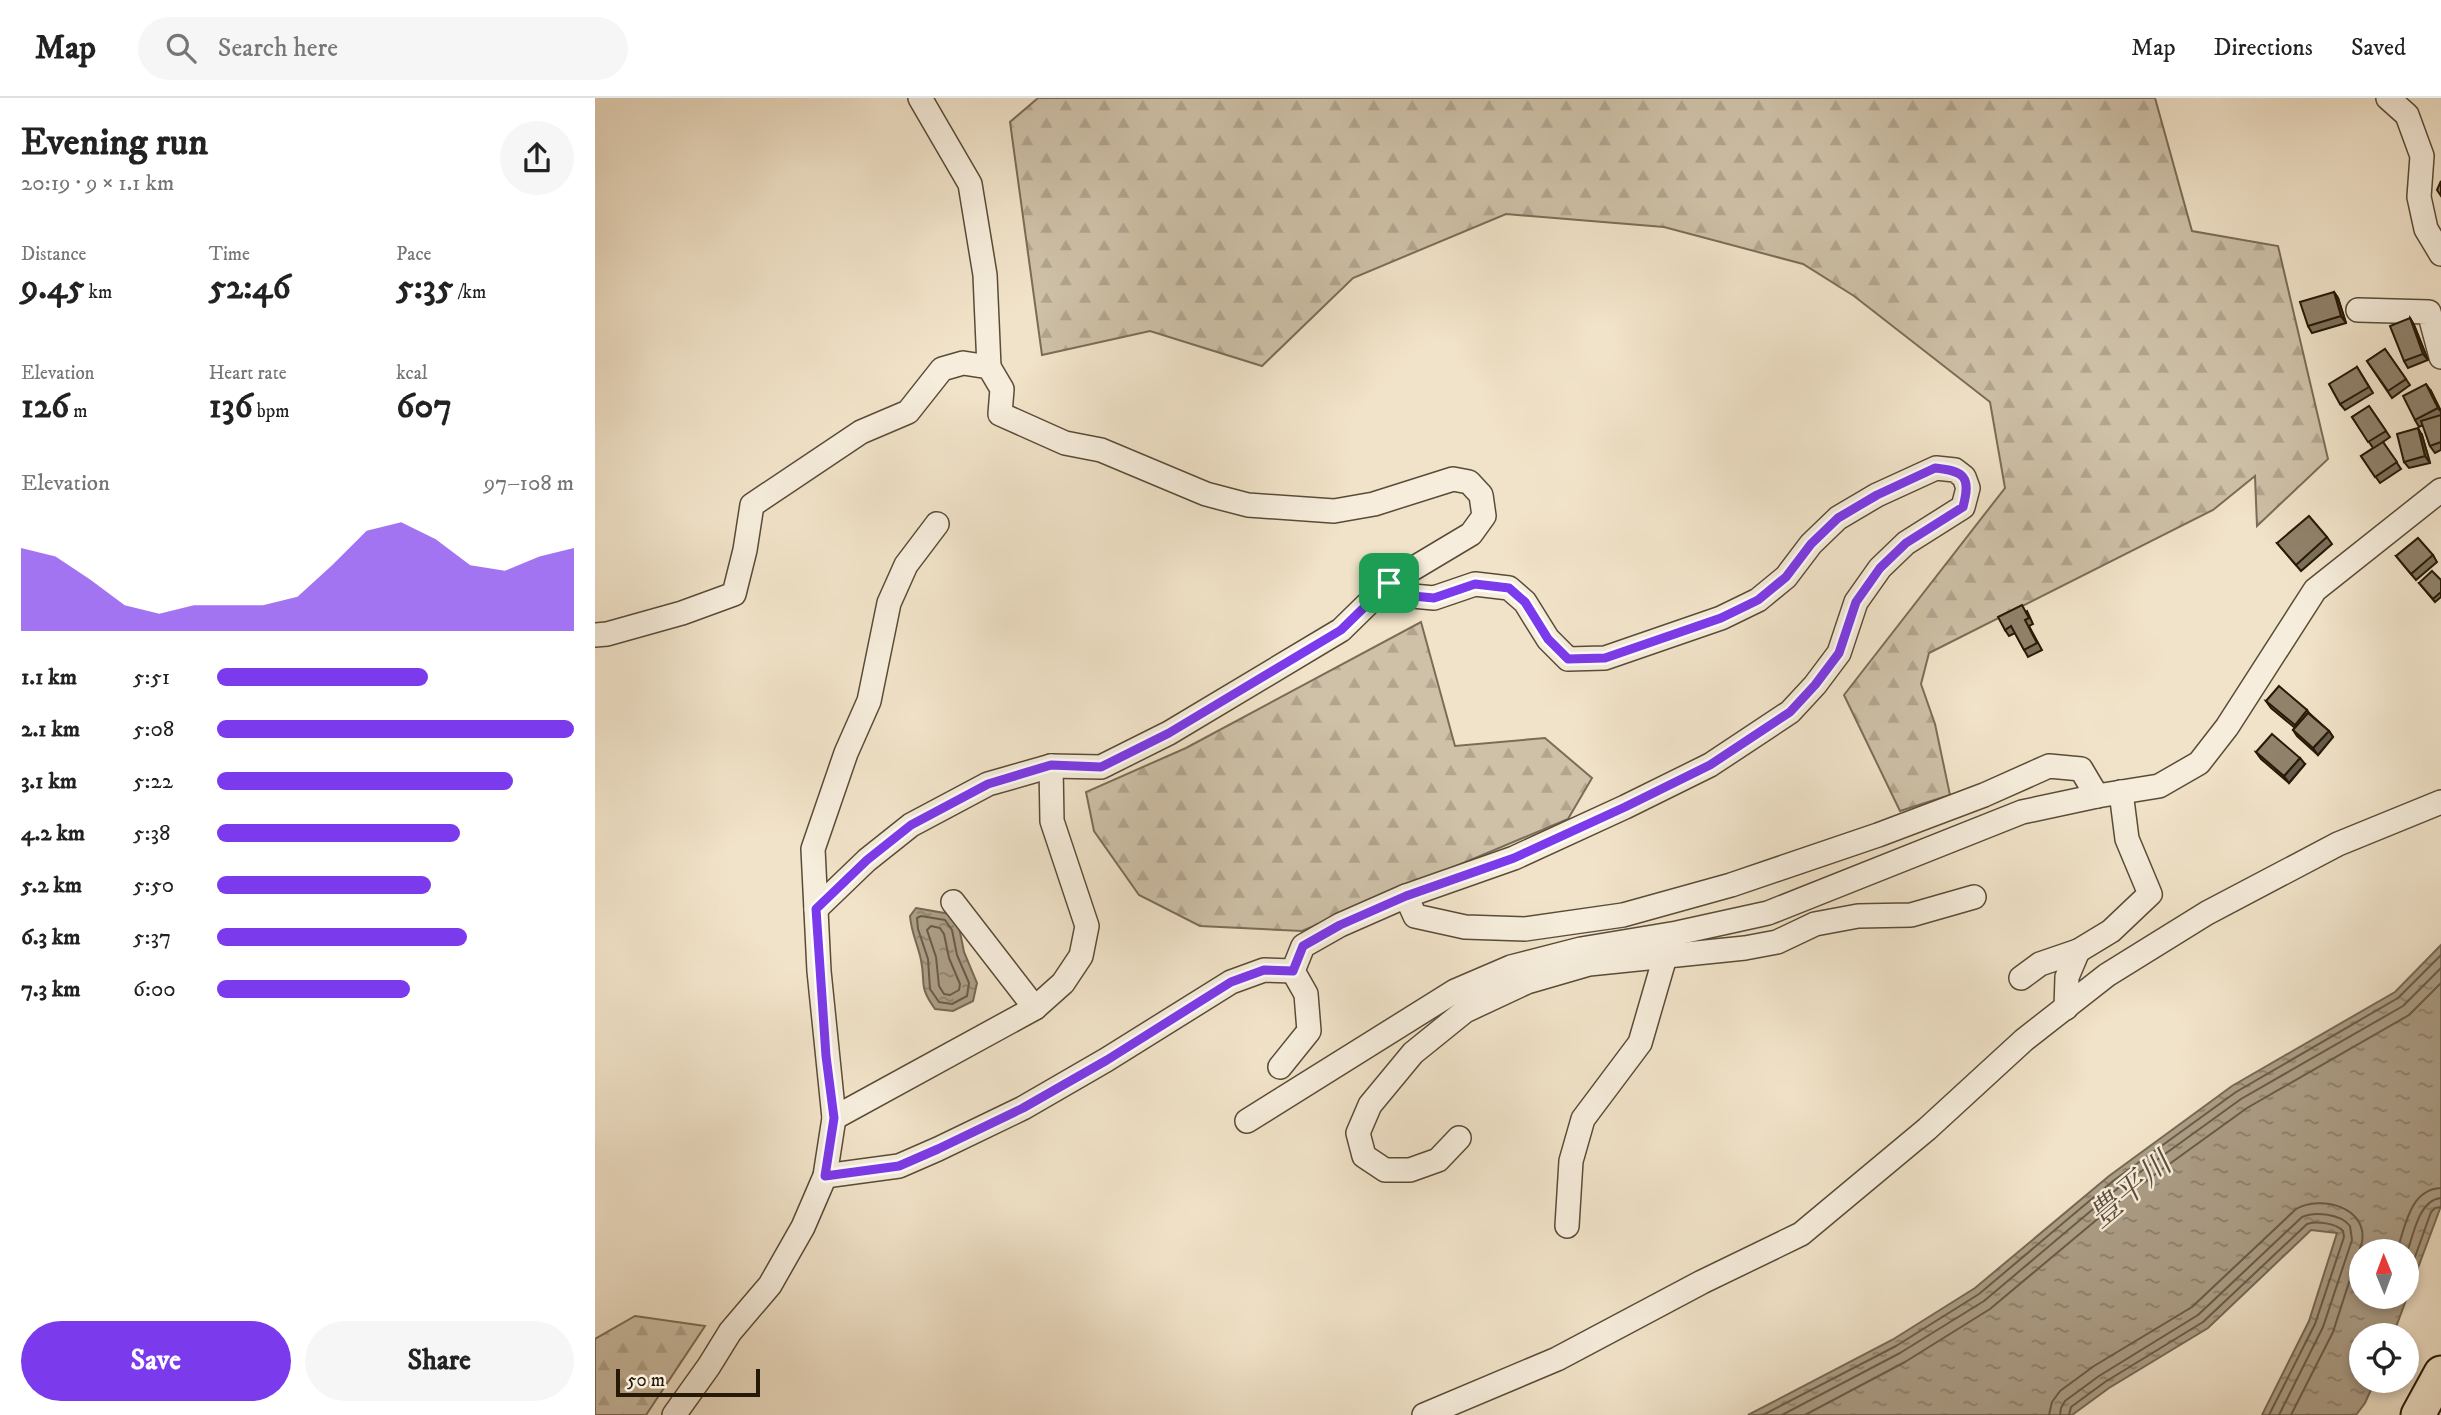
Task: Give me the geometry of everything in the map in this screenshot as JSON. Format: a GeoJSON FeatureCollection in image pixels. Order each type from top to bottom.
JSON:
{"type":"FeatureCollection","features":[{"type":"Feature","properties":{"kind":"highway"},"geometry":{"type":"LineString","coordinates":[[2419,1415],[2441,1373]]}},
{"type":"Feature","properties":{"kind":"street"},"geometry":{"type":"LineString","coordinates":[[816,909],[867,860],[911,825],[988,784],[1051,765],[1101,767],[1169,733],[1341,630],[1389,583],[1471,534],[1484,516],[1481,495],[1469,482],[1453,479],[1374,505],[1334,511],[1248,505],[1206,494],[1101,450],[1065,443],[1000,414],[1002,389],[989,366],[985,275],[970,184],[920,98]]}},
{"type":"Feature","properties":{"kind":"street"},"geometry":{"type":"LineString","coordinates":[[2388,98],[2407,115],[2422,156],[2419,197],[2426,229],[2441,254]]}},
{"type":"Feature","properties":{"kind":"street"},"geometry":{"type":"LineString","coordinates":[[2358,310],[2429,312],[2441,358]]}},
{"type":"Feature","properties":{"kind":"street"},"geometry":{"type":"LineString","coordinates":[[595,655],[601,634],[682,613],[734,594],[752,505],[860,432],[908,412],[942,369],[963,362],[989,366]]}},
{"type":"Feature","properties":{"kind":"street"},"geometry":{"type":"LineString","coordinates":[[1293,971],[1303,946],[1340,925],[1406,896],[1514,858],[1625,807],[1710,765],[1790,712],[1839,653],[1856,602],[1880,568],[1906,543],[1963,507],[1968,488],[1964,477],[1955,470],[1935,468],[1838,518],[1811,544],[1786,577],[1758,600],[1721,618],[1605,658],[1568,659],[1548,639],[1525,602],[1509,588],[1475,584],[1434,598],[1402,595],[1389,583]]}},
{"type":"Feature","properties":{"kind":"street"},"geometry":{"type":"LineString","coordinates":[[1247,1122],[1455,991],[1511,967],[1581,949],[1677,933],[1768,913],[2022,813],[2097,796],[2159,786],[2199,763],[2227,727],[2315,590],[2441,491]]}},
{"type":"Feature","properties":{"kind":"street"},"geometry":{"type":"LineString","coordinates":[[674,1415],[730,1332],[770,1285],[803,1227],[825,1176],[834,1118],[825,1044],[813,849],[846,752],[869,701],[889,603],[906,565],[937,524]]}},
{"type":"Feature","properties":{"kind":"street"},"geometry":{"type":"LineString","coordinates":[[834,1118],[1035,1008],[1063,984],[1081,956],[1087,926],[1052,821],[1051,765]]}},
{"type":"Feature","properties":{"kind":"street"},"geometry":{"type":"LineString","coordinates":[[1406,896],[1415,916],[1465,927],[1525,929],[1623,915],[1731,885],[1878,835],[1985,795],[2049,766],[2081,769],[2097,796]]}},
{"type":"Feature","properties":{"kind":"street"},"geometry":{"type":"LineString","coordinates":[[2021,978],[2040,964],[2078,951],[2111,930],[2150,894],[2127,839],[2121,792]]}},
{"type":"Feature","properties":{"kind":"street"},"geometry":{"type":"LineString","coordinates":[[1424,1415],[1557,1359],[1702,1282],[1801,1234],[1927,1129],[2024,1041],[2107,975],[2207,913],[2337,844],[2441,802]]}},
{"type":"Feature","properties":{"kind":"street"},"geometry":{"type":"LineString","coordinates":[[1459,1138],[1439,1160],[1410,1171],[1385,1170],[1364,1156],[1358,1133],[1370,1105],[1413,1053],[1465,1012],[1527,982],[1589,964],[1745,948],[1777,942],[1815,924],[1858,916],[1911,915],[1974,897]]}},
{"type":"Feature","properties":{"kind":"street"},"geometry":{"type":"LineString","coordinates":[[953,902],[1035,1008]]}},
{"type":"Feature","properties":{"kind":"street"},"geometry":{"type":"LineString","coordinates":[[1567,1226],[1571,1161],[1583,1119],[1640,1043],[1665,957],[1677,933]]}},
{"type":"Feature","properties":{"kind":"street"},"geometry":{"type":"LineString","coordinates":[[2066,1008],[2067,977],[2078,951]]}},
{"type":"Feature","properties":{"kind":"street"},"geometry":{"type":"LineString","coordinates":[[825,1176],[899,1166],[928,1154],[1023,1108],[1071,1081],[1187,1012],[1231,982],[1264,970],[1293,971]]}},
{"type":"Feature","properties":{"kind":"street"},"geometry":{"type":"LineString","coordinates":[[1280,1066],[1309,1031],[1306,994],[1293,971]]}},
{"type":"Feature","properties":{"kind":"green space"},"geometry":{"type":"Polygon","coordinates":[[[1038,98],[2155,98],[2192,231],[2278,246],[2328,459],[2257,526],[2255,476],[2213,510],[1929,653],[1921,684],[1935,724],[1950,795],[1900,811],[1844,695],[2005,488],[1990,402],[1854,296],[1803,264],[1664,227],[1506,214],[1353,278],[1262,366],[1150,331],[1042,355],[1010,122],[1038,98]]]}},
{"type":"Feature","properties":{"kind":"green space"},"geometry":{"type":"Polygon","coordinates":[[[1421,622],[1455,746],[1545,738],[1592,778],[1568,819],[1302,931],[1200,926],[1139,895],[1094,831],[1086,792],[1186,748],[1421,622]]]}},
{"type":"Feature","properties":{"kind":"green space"},"geometry":{"type":"Polygon","coordinates":[[[635,1316],[705,1326],[646,1415],[595,1415],[595,1339],[635,1316]]]}},
{"type":"Feature","properties":{"kind":"water"},"geometry":{"type":"Polygon","coordinates":[[[916,908],[950,914],[959,927],[964,952],[977,983],[973,1001],[953,1011],[935,1009],[924,990],[921,960],[910,916],[916,908]]]}},
{"type":"Feature","properties":{"kind":"water","name":"豊平川"},"geometry":{"type":"Polygon","coordinates":[[[2441,945],[2441,1206],[2419,1265],[2419,1239],[2349,1239],[2349,1309],[2403,1309],[2397,1323],[2349,1323],[2349,1393],[2370,1393],[2356,1415],[2262,1415],[2309,1321],[2337,1233],[2311,1230],[2208,1328],[2109,1388],[2072,1415],[1748,1415],[1892,1340],[1975,1288],[2109,1176],[2232,1086],[2395,992],[2441,945]]]}},
{"type":"Feature","properties":{"kind":"building"},"geometry":{"type":"Polygon","coordinates":[[[2334,292],[2341,316],[2308,326],[2300,302],[2334,292]]]}},
{"type":"Feature","properties":{"kind":"building"},"geometry":{"type":"Polygon","coordinates":[[[2410,318],[2423,354],[2404,361],[2390,326],[2410,318]]]}},
{"type":"Feature","properties":{"kind":"building"},"geometry":{"type":"Polygon","coordinates":[[[2385,349],[2406,379],[2388,391],[2367,361],[2385,349]]]}},
{"type":"Feature","properties":{"kind":"building"},"geometry":{"type":"Polygon","coordinates":[[[2357,367],[2369,387],[2340,404],[2329,384],[2357,367]]]}},
{"type":"Feature","properties":{"kind":"building"},"geometry":{"type":"Polygon","coordinates":[[[2426,384],[2438,408],[2415,420],[2403,396],[2426,384]]]}},
{"type":"Feature","properties":{"kind":"building"},"geometry":{"type":"Polygon","coordinates":[[[2369,406],[2386,431],[2368,442],[2352,417],[2369,406]]]}},
{"type":"Feature","properties":{"kind":"building"},"geometry":{"type":"Polygon","coordinates":[[[2441,415],[2441,442],[2430,446],[2421,421],[2441,415]]]}},
{"type":"Feature","properties":{"kind":"building"},"geometry":{"type":"Polygon","coordinates":[[[2418,428],[2425,456],[2404,462],[2397,434],[2418,428]]]}},
{"type":"Feature","properties":{"kind":"building"},"geometry":{"type":"Polygon","coordinates":[[[2383,442],[2397,462],[2375,477],[2361,456],[2383,442]]]}},
{"type":"Feature","properties":{"kind":"building"},"geometry":{"type":"Polygon","coordinates":[[[2309,516],[2327,537],[2296,565],[2277,543],[2309,516]]]}},
{"type":"Feature","properties":{"kind":"building"},"geometry":{"type":"Polygon","coordinates":[[[2418,538],[2433,555],[2411,574],[2396,556],[2418,538]]]}},
{"type":"Feature","properties":{"kind":"building"},"geometry":{"type":"Polygon","coordinates":[[[2432,571],[2441,580],[2441,592],[2433,599],[2419,583],[2432,571]]]}},
{"type":"Feature","properties":{"kind":"building"},"geometry":{"type":"Polygon","coordinates":[[[2022,605],[2029,618],[2025,620],[2037,643],[2024,650],[2011,626],[2005,630],[1998,617],[2022,605]]]}},
{"type":"Feature","properties":{"kind":"building"},"geometry":{"type":"Polygon","coordinates":[[[2279,686],[2307,710],[2295,725],[2266,701],[2279,686]]]}},
{"type":"Feature","properties":{"kind":"building"},"geometry":{"type":"Polygon","coordinates":[[[2308,713],[2329,731],[2313,748],[2293,730],[2308,713]]]}},
{"type":"Feature","properties":{"kind":"building"},"geometry":{"type":"Polygon","coordinates":[[[2272,734],[2300,758],[2284,776],[2256,752],[2272,734]]]}},
{"type":"Feature","properties":{"kind":"route"},"geometry":{"type":"LineString","coordinates":[[1935,468],[1955,470],[1964,477],[1968,488],[1963,507],[1906,543],[1880,568],[1856,602],[1839,653],[1790,712],[1710,765],[1514,858],[1406,896],[1340,925],[1303,946],[1293,971],[1264,970],[1231,982],[1187,1012],[1023,1108],[938,1149],[899,1166],[825,1176],[834,1118],[826,1056],[816,909],[867,860],[911,825],[988,784],[1051,765],[1101,767],[1169,733],[1341,630],[1389,583],[1402,595],[1434,598],[1475,584],[1509,588],[1525,602],[1548,639],[1568,659],[1605,658],[1721,618],[1758,600],[1786,577],[1811,544],[1838,518],[1877,495],[1935,468]]}}]}
